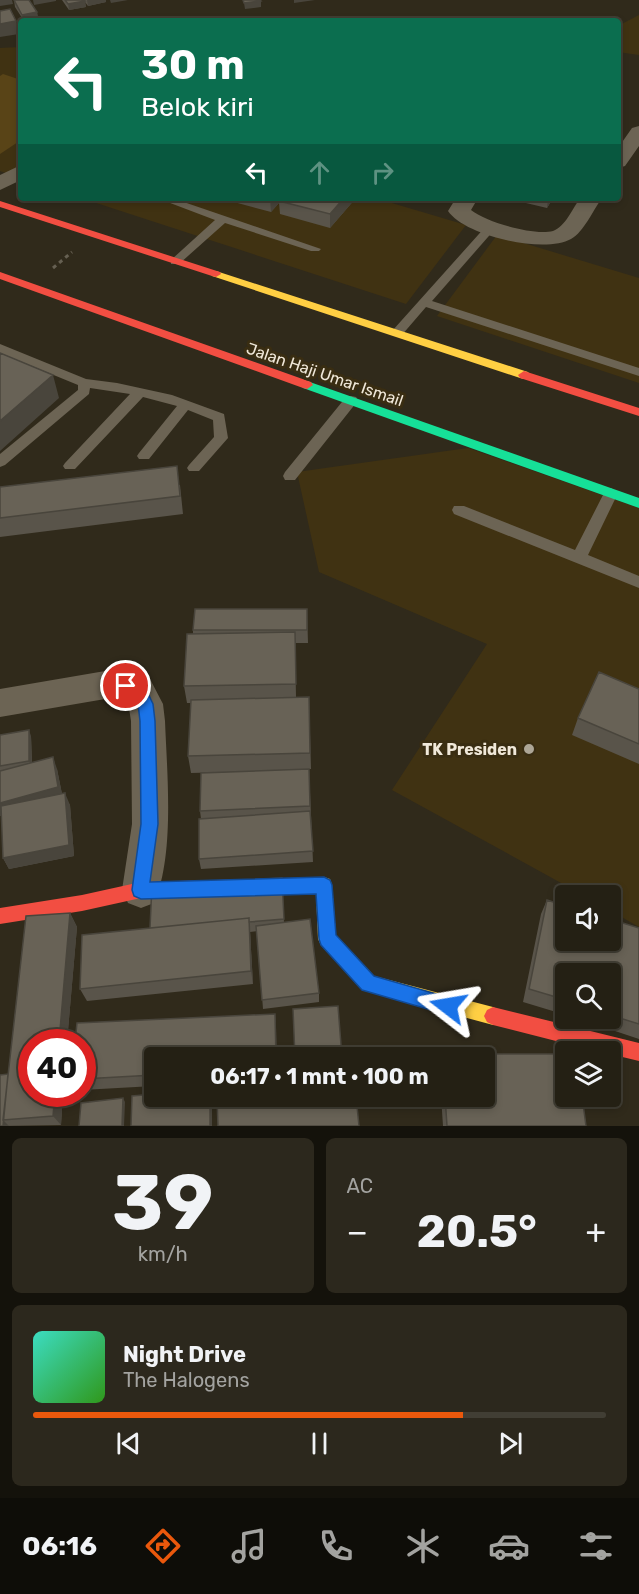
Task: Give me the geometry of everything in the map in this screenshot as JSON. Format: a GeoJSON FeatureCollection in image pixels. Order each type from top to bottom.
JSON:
{"type":"FeatureCollection","features":[{"type":"Feature","properties":{"kind":"main road"},"geometry":{"type":"LineString","coordinates":[[0,204],[639,412]]}},
{"type":"Feature","properties":{"kind":"main road","name":"Jalan Haji Umar Ismail"},"geometry":{"type":"LineString","coordinates":[[0,275],[639,503]]}},
{"type":"Feature","properties":{"kind":"main road"},"geometry":{"type":"LineString","coordinates":[[0,916],[82,903],[141,890],[324,885],[327,939],[369,984],[405,995],[639,1052]]}},
{"type":"Feature","properties":{"kind":"street"},"geometry":{"type":"LineString","coordinates":[[621,159],[637,140]]}},
{"type":"Feature","properties":{"kind":"street"},"geometry":{"type":"LineString","coordinates":[[0,184],[18,173]]}},
{"type":"Feature","properties":{"kind":"street"},"geometry":{"type":"LineString","coordinates":[[465,201],[459,210],[463,216],[491,227],[540,239],[552,239],[564,234],[589,201]]}},
{"type":"Feature","properties":{"kind":"street"},"geometry":{"type":"LineString","coordinates":[[0,703],[111,684],[139,691],[146,704],[148,721],[150,824],[141,890]]}},
{"type":"Feature","properties":{"kind":"lane"},"geometry":{"type":"LineString","coordinates":[[171,201],[315,249]]}},
{"type":"Feature","properties":{"kind":"lane"},"geometry":{"type":"LineString","coordinates":[[175,262],[223,219]]}},
{"type":"Feature","properties":{"kind":"lane"},"geometry":{"type":"LineString","coordinates":[[397,333],[491,227]]}},
{"type":"Feature","properties":{"kind":"lane"},"geometry":{"type":"LineString","coordinates":[[425,303],[639,372]]}},
{"type":"Feature","properties":{"kind":"lane"},"geometry":{"type":"LineString","coordinates":[[0,348],[84,383],[140,392],[185,404],[219,417],[221,438],[194,468]]}},
{"type":"Feature","properties":{"kind":"lane"},"geometry":{"type":"LineString","coordinates":[[0,462],[84,391],[84,383]]}},
{"type":"Feature","properties":{"kind":"lane"},"geometry":{"type":"LineString","coordinates":[[70,466],[140,392]]}},
{"type":"Feature","properties":{"kind":"lane"},"geometry":{"type":"LineString","coordinates":[[290,476],[351,400]]}},
{"type":"Feature","properties":{"kind":"lane"},"geometry":{"type":"LineString","coordinates":[[144,456],[185,404]]}},
{"type":"Feature","properties":{"kind":"lane"},"geometry":{"type":"LineString","coordinates":[[579,558],[611,493]]}},
{"type":"Feature","properties":{"kind":"lane"},"geometry":{"type":"LineString","coordinates":[[459,510],[639,582]]}},
{"type":"Feature","properties":{"kind":"path"},"geometry":{"type":"LineString","coordinates":[[31,286],[94,235]]}},
{"type":"Feature","properties":{"kind":"shaded area"},"geometry":{"type":"Polygon","coordinates":[[[639,15],[639,55],[621,52],[621,24],[639,15]]]}},
{"type":"Feature","properties":{"kind":"shaded area"},"geometry":{"type":"Polygon","coordinates":[[[18,47],[18,177],[0,171],[0,48],[18,47]]]}},
{"type":"Feature","properties":{"kind":"shaded area"},"geometry":{"type":"Polygon","coordinates":[[[3,74],[18,79],[18,142],[0,154],[0,76],[3,74]]]}},
{"type":"Feature","properties":{"kind":"shaded area"},"geometry":{"type":"Polygon","coordinates":[[[90,201],[385,201],[466,225],[406,304],[90,201]]]}},
{"type":"Feature","properties":{"kind":"shaded area"},"geometry":{"type":"Polygon","coordinates":[[[497,235],[639,278],[639,383],[437,316],[497,235]]]}},
{"type":"Feature","properties":{"kind":"shaded area"},"geometry":{"type":"Polygon","coordinates":[[[468,448],[639,508],[639,927],[621,917],[621,885],[565,885],[392,790],[487,644],[319,572],[297,472],[468,448]]]}},
{"type":"Feature","properties":{"kind":"building"},"geometry":{"type":"Polygon","coordinates":[[[14,0],[29,0],[37,12],[22,15],[14,0]]]}},
{"type":"Feature","properties":{"kind":"building"},"geometry":{"type":"Polygon","coordinates":[[[65,0],[84,0],[85,1],[68,4],[65,0]]]}},
{"type":"Feature","properties":{"kind":"building"},"geometry":{"type":"Polygon","coordinates":[[[243,0],[260,0],[261,1],[244,3],[243,0]]]}},
{"type":"Feature","properties":{"kind":"building"},"geometry":{"type":"Polygon","coordinates":[[[10,9],[16,21],[0,24],[0,11],[10,9]]]}},
{"type":"Feature","properties":{"kind":"building"},"geometry":{"type":"Polygon","coordinates":[[[279,201],[341,201],[330,214],[279,201]]]}},
{"type":"Feature","properties":{"kind":"building"},"geometry":{"type":"Polygon","coordinates":[[[0,353],[53,375],[0,421],[0,353]]]}},
{"type":"Feature","properties":{"kind":"building"},"geometry":{"type":"Polygon","coordinates":[[[177,466],[180,496],[0,518],[0,487],[177,466]]]}},
{"type":"Feature","properties":{"kind":"building"},"geometry":{"type":"Polygon","coordinates":[[[195,609],[307,609],[307,630],[193,630],[195,609]]]}},
{"type":"Feature","properties":{"kind":"building"},"geometry":{"type":"Polygon","coordinates":[[[295,632],[296,684],[184,686],[187,634],[295,632]]]}},
{"type":"Feature","properties":{"kind":"building"},"geometry":{"type":"Polygon","coordinates":[[[599,672],[639,689],[639,744],[578,718],[599,672]]]}},
{"type":"Feature","properties":{"kind":"building"},"geometry":{"type":"Polygon","coordinates":[[[309,697],[310,753],[188,756],[191,700],[309,697]]]}},
{"type":"Feature","properties":{"kind":"building"},"geometry":{"type":"Polygon","coordinates":[[[29,730],[29,761],[0,766],[0,735],[29,730]]]}},
{"type":"Feature","properties":{"kind":"building"},"geometry":{"type":"Polygon","coordinates":[[[53,757],[58,787],[0,803],[0,771],[53,757]]]}},
{"type":"Feature","properties":{"kind":"building"},"geometry":{"type":"Polygon","coordinates":[[[309,769],[310,806],[200,811],[201,773],[309,769]]]}},
{"type":"Feature","properties":{"kind":"building"},"geometry":{"type":"Polygon","coordinates":[[[65,793],[69,845],[3,858],[1,806],[65,793]]]}},
{"type":"Feature","properties":{"kind":"building"},"geometry":{"type":"Polygon","coordinates":[[[310,811],[313,851],[199,859],[199,819],[310,811]]]}},
{"type":"Feature","properties":{"kind":"building"},"geometry":{"type":"Polygon","coordinates":[[[282,878],[284,919],[249,922],[249,918],[150,928],[152,885],[282,878]]]}},
{"type":"Feature","properties":{"kind":"building"},"geometry":{"type":"Polygon","coordinates":[[[547,900],[555,903],[555,951],[621,951],[621,922],[639,928],[639,1024],[621,1018],[621,963],[555,963],[555,997],[529,989],[547,900]]]}},
{"type":"Feature","properties":{"kind":"building"},"geometry":{"type":"Polygon","coordinates":[[[70,913],[60,1029],[18,1029],[18,1107],[54,1107],[53,1116],[3,1120],[26,916],[70,913]]]}},
{"type":"Feature","properties":{"kind":"building"},"geometry":{"type":"Polygon","coordinates":[[[249,918],[251,971],[80,989],[82,935],[249,918]]]}},
{"type":"Feature","properties":{"kind":"building"},"geometry":{"type":"Polygon","coordinates":[[[310,919],[319,993],[262,1000],[256,926],[310,919]]]}},
{"type":"Feature","properties":{"kind":"building"},"geometry":{"type":"Polygon","coordinates":[[[338,1006],[341,1047],[295,1047],[293,1009],[338,1006]]]}},
{"type":"Feature","properties":{"kind":"building"},"geometry":{"type":"Polygon","coordinates":[[[275,1014],[276,1047],[144,1047],[144,1076],[96,1078],[96,1029],[76,1029],[77,1023],[275,1014]]]}},
{"type":"Feature","properties":{"kind":"building"},"geometry":{"type":"Polygon","coordinates":[[[495,1054],[555,1054],[555,1107],[583,1107],[586,1126],[447,1126],[446,1107],[495,1107],[495,1054]]]}},
{"type":"Feature","properties":{"kind":"building"},"geometry":{"type":"Polygon","coordinates":[[[8,1074],[3,1126],[0,1126],[0,1075],[8,1074]]]}},
{"type":"Feature","properties":{"kind":"building"},"geometry":{"type":"Polygon","coordinates":[[[144,1095],[144,1107],[210,1107],[210,1126],[131,1126],[132,1096],[144,1095]]]}},
{"type":"Feature","properties":{"kind":"building"},"geometry":{"type":"Polygon","coordinates":[[[123,1098],[122,1126],[79,1126],[81,1107],[96,1107],[96,1101],[123,1098]]]}},
{"type":"Feature","properties":{"kind":"building"},"geometry":{"type":"Polygon","coordinates":[[[217,1107],[357,1107],[359,1126],[218,1126],[217,1107]]]}},
{"type":"Feature","properties":{"kind":"traffic: fast"},"geometry":{"type":"LineString","coordinates":[[307,385],[639,503]]}},
{"type":"Feature","properties":{"kind":"traffic: slow"},"geometry":{"type":"LineString","coordinates":[[216,274],[524,375]]}},
{"type":"Feature","properties":{"kind":"traffic: slow"},"geometry":{"type":"LineString","coordinates":[[295,886],[324,885],[327,939],[369,984],[493,1016]]}},
{"type":"Feature","properties":{"kind":"traffic: jam"},"geometry":{"type":"LineString","coordinates":[[0,204],[216,274]]}},
{"type":"Feature","properties":{"kind":"traffic: jam"},"geometry":{"type":"LineString","coordinates":[[0,275],[307,385]]}},
{"type":"Feature","properties":{"kind":"traffic: jam"},"geometry":{"type":"LineString","coordinates":[[524,375],[639,412]]}},
{"type":"Feature","properties":{"kind":"traffic: jam"},"geometry":{"type":"LineString","coordinates":[[0,916],[82,903],[141,890],[295,886]]}},
{"type":"Feature","properties":{"kind":"traffic: jam"},"geometry":{"type":"LineString","coordinates":[[493,1016],[639,1052]]}},
{"type":"Feature","properties":{"kind":"place","name":"TK Presiden"},"geometry":{"type":"Point","coordinates":[529,749]}},
{"type":"Feature","properties":{"kind":"route"},"geometry":{"type":"LineString","coordinates":[[126,686],[139,691],[146,704],[148,721],[150,824],[141,890],[324,885],[327,939],[369,984],[448,1006]]}}]}
